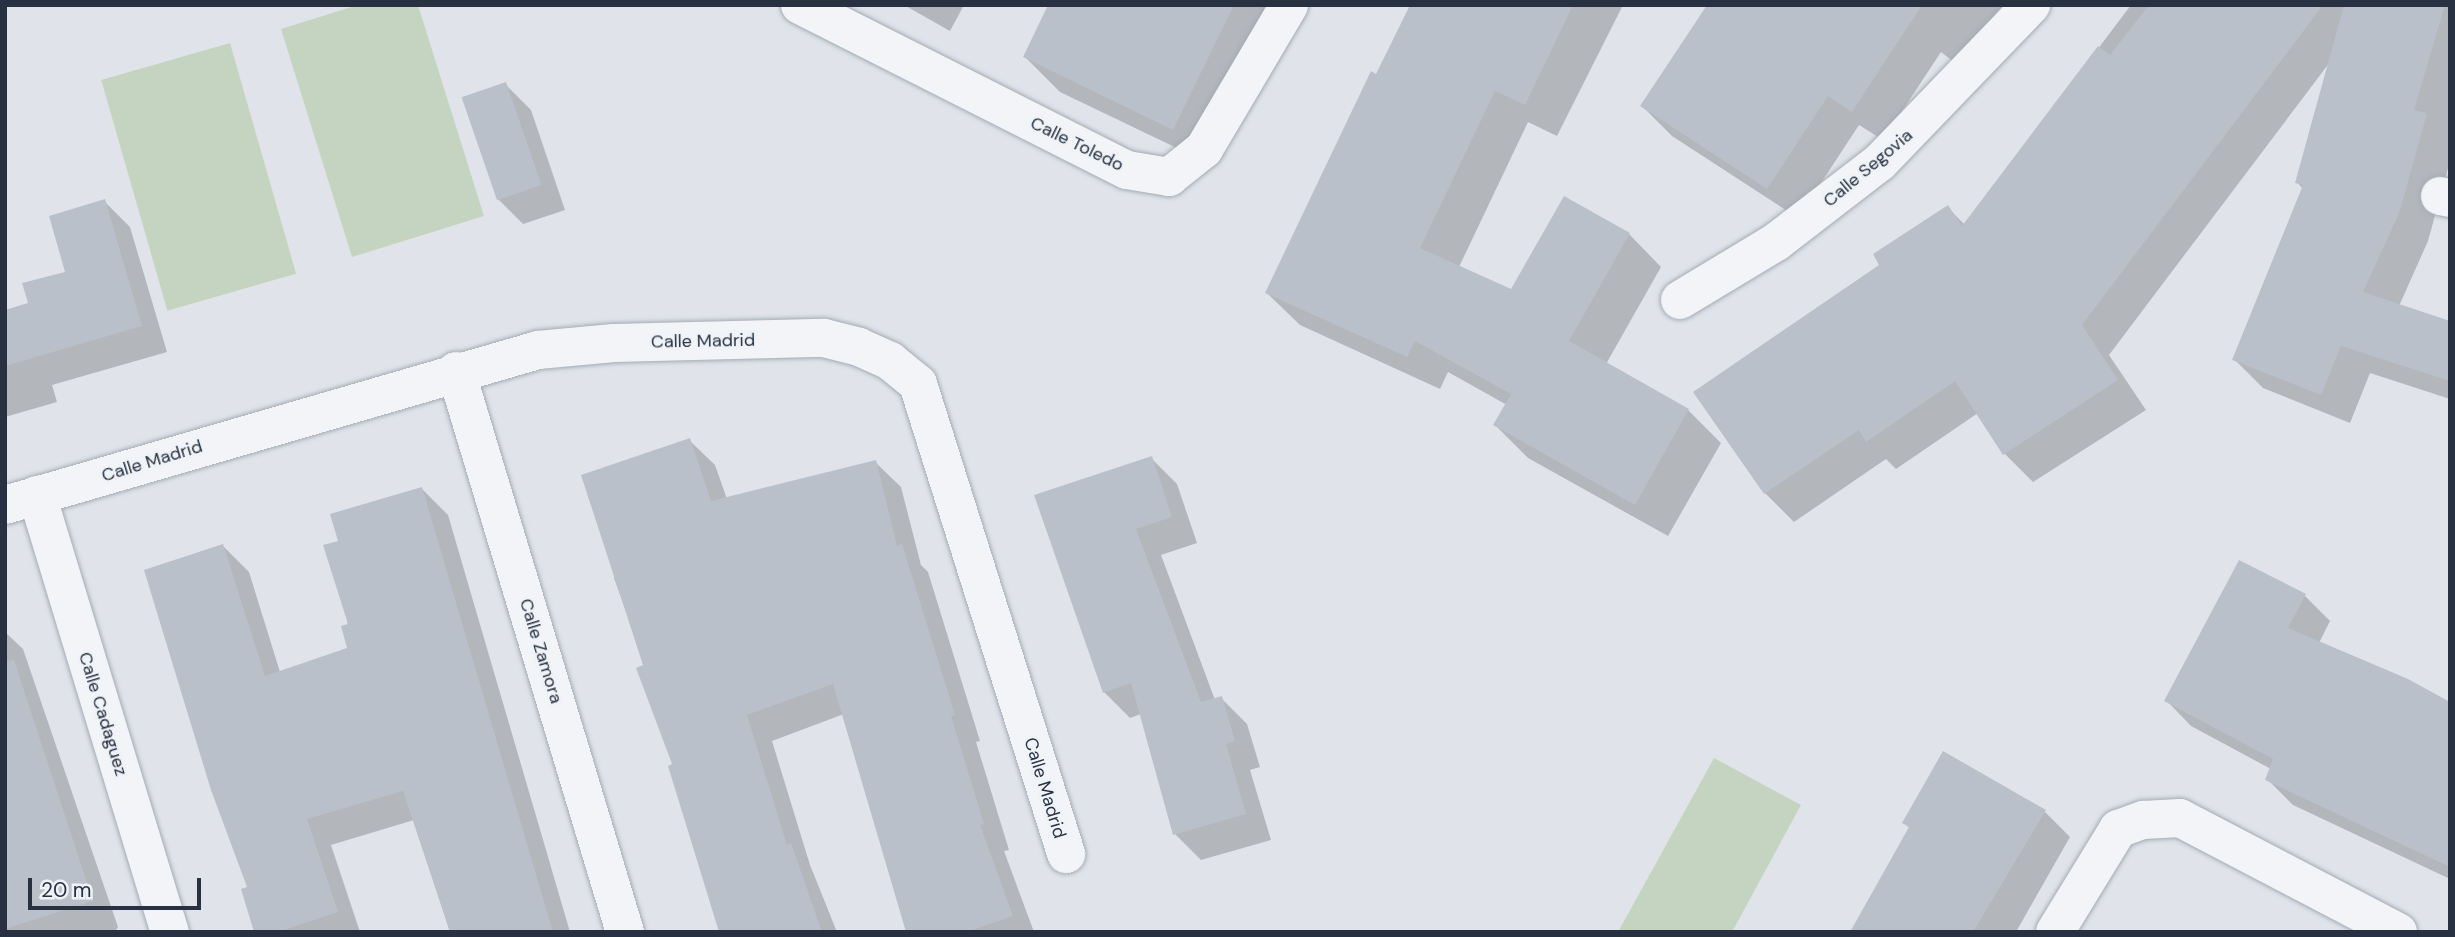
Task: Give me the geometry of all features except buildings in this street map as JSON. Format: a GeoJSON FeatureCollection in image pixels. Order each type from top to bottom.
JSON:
{"type":"FeatureCollection","features":[{"type":"Feature","properties":{"kind":"street","name":"Calle Toledo"},"geometry":{"type":"LineString","coordinates":[[800,5],[1127,170],[1169,177],[1204,149],[1289,5]]}},
{"type":"Feature","properties":{"kind":"street","name":"Calle Segovia"},"geometry":{"type":"LineString","coordinates":[[1680,300],[1776,242],[1880,162],[1944,100],[2031,5]]}},
{"type":"Feature","properties":{"kind":"street","name":"Calle Madrid"},"geometry":{"type":"LineString","coordinates":[[21,500],[456,371],[538,350],[627,342],[824,338],[890,361],[918,384],[1066,854]]}},
{"type":"Feature","properties":{"kind":"street","name":"Calle Zamora"},"geometry":{"type":"LineString","coordinates":[[456,371],[625,932]]}},
{"type":"Feature","properties":{"kind":"street","name":"Calle Cadaguez"},"geometry":{"type":"LineString","coordinates":[[21,500],[170,932]]}},
{"type":"Feature","properties":{"kind":"street"},"geometry":{"type":"LineString","coordinates":[[2055,932],[2118,829],[2143,820],[2180,818],[2398,932]]}},
{"type":"Feature","properties":{"kind":"green space"},"geometry":{"type":"Polygon","coordinates":[[[358,5],[418,5],[484,216],[352,257],[281,29],[358,5]]]}},
{"type":"Feature","properties":{"kind":"green space"},"geometry":{"type":"Polygon","coordinates":[[[230,43],[296,274],[167,311],[101,80],[230,43]]]}},
{"type":"Feature","properties":{"kind":"green space"},"geometry":{"type":"Polygon","coordinates":[[[1714,758],[1801,805],[1732,932],[1618,932],[1714,758]]]}}]}
